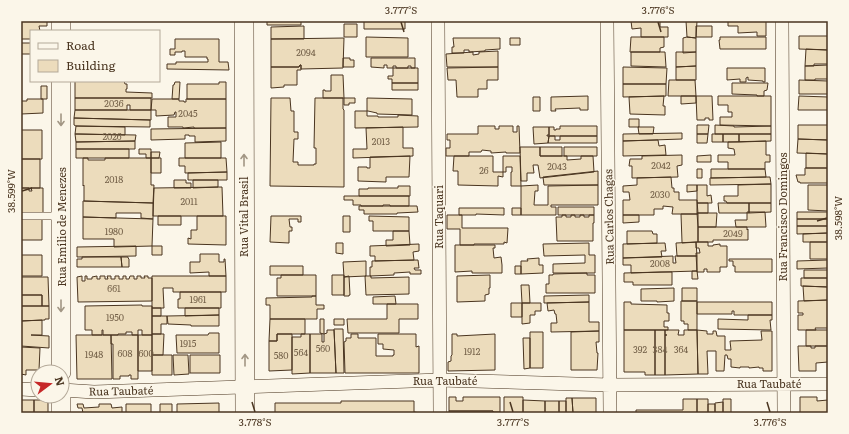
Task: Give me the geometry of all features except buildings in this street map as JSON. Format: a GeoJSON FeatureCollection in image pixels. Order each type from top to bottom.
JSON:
{"type":"FeatureCollection","features":[{"type":"Feature","properties":{"kind":"street","name":"Rua Vital Brasil"},"geometry":{"type":"LineString","coordinates":[[244,21],[245,413]]}},
{"type":"Feature","properties":{"kind":"street","name":"Rua Taquari"},"geometry":{"type":"LineString","coordinates":[[438,21],[440,413]]}},
{"type":"Feature","properties":{"kind":"street","name":"Rua Carlos Chagas"},"geometry":{"type":"LineString","coordinates":[[607,21],[610,413]]}},
{"type":"Feature","properties":{"kind":"street","name":"Rua Francisco Domingos"},"geometry":{"type":"LineString","coordinates":[[782,21],[784,413]]}},
{"type":"Feature","properties":{"kind":"street","name":"Rua Emílio de Menezes"},"geometry":{"type":"LineString","coordinates":[[61,82],[61,364]]}},
{"type":"Feature","properties":{"kind":"street","name":"Rua Taubaté"},"geometry":{"type":"LineString","coordinates":[[70,390],[94,392],[245,388],[440,380],[610,385],[828,384]]}},
{"type":"Feature","properties":{"kind":"lane"},"geometry":{"type":"LineString","coordinates":[[21,216],[62,216]]}}]}
